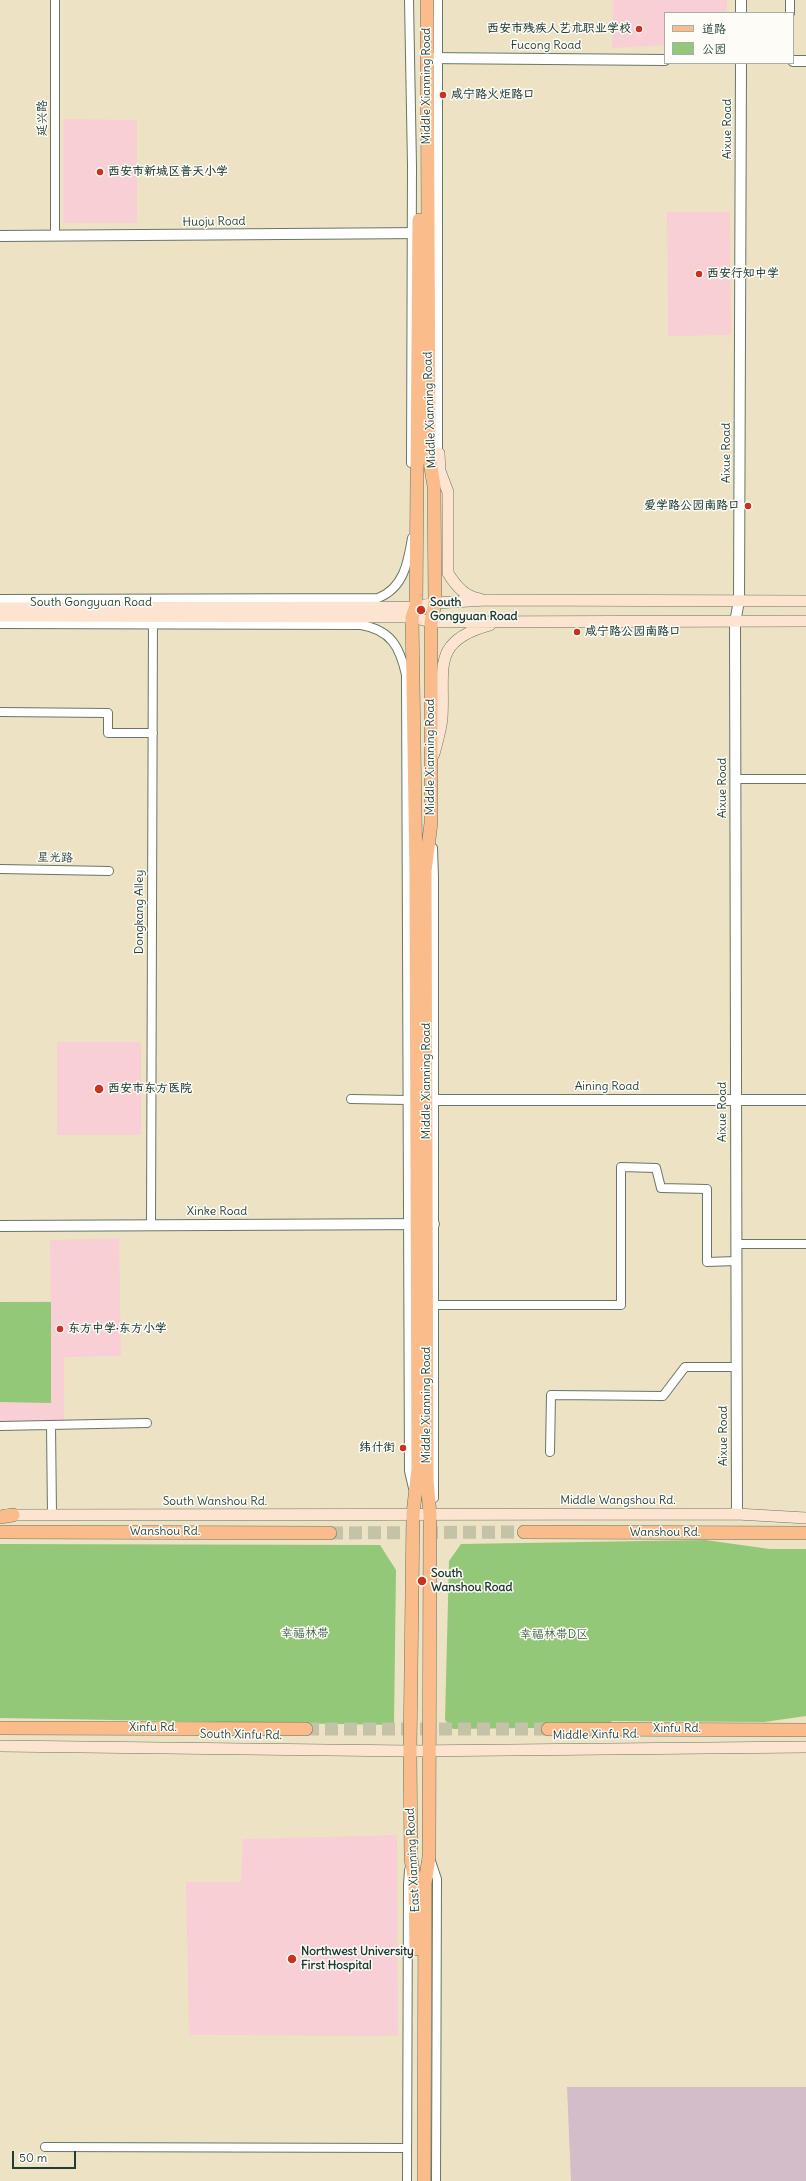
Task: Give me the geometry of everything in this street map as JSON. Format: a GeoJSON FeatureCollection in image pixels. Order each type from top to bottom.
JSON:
{"type":"FeatureCollection","features":[{"type":"Feature","properties":{"kind":"main road","name":"Middle Xianning Road"},"geometry":{"type":"LineString","coordinates":[[419,0],[419,233],[413,659],[422,1100]]}},
{"type":"Feature","properties":{"kind":"main road","name":"Middle Xianning Road"},"geometry":{"type":"LineString","coordinates":[[413,1514],[418,1469],[425,871],[431,823],[431,622],[435,603],[434,486],[429,456],[419,233],[433,58],[427,0]]}},
{"type":"Feature","properties":{"kind":"main road"},"geometry":{"type":"LineString","coordinates":[[439,453],[440,471],[448,492],[448,572],[457,586],[468,595],[487,600]]}},
{"type":"Feature","properties":{"kind":"main road","name":"South Gongyuan Road"},"geometry":{"type":"LineString","coordinates":[[0,608],[153,612],[414,612],[435,603],[487,600],[806,601]]}},
{"type":"Feature","properties":{"kind":"main road","name":"South Gongyuan Road"},"geometry":{"type":"LineString","coordinates":[[0,616],[153,612]]}},
{"type":"Feature","properties":{"kind":"main road","name":"South Gongyuan Road"},"geometry":{"type":"LineString","coordinates":[[414,612],[431,622],[806,621]]}},
{"type":"Feature","properties":{"kind":"main road"},"geometry":{"type":"LineString","coordinates":[[431,764],[442,725],[443,666],[446,652],[455,642],[465,635],[483,627],[503,622]]}},
{"type":"Feature","properties":{"kind":"main road","name":"Middle Xianning Road"},"geometry":{"type":"LineString","coordinates":[[421,1224],[426,1480],[430,1515]]}},
{"type":"Feature","properties":{"kind":"main road","name":"East Xianning Road"},"geometry":{"type":"LineString","coordinates":[[413,1514],[410,1859],[415,1883],[416,2181]]}},
{"type":"Feature","properties":{"kind":"main road","name":"Middle Wangshou Rd."},"geometry":{"type":"LineString","coordinates":[[430,1515],[737,1514],[806,1518]]}},
{"type":"Feature","properties":{"kind":"main road"},"geometry":{"type":"LineString","coordinates":[[0,1516],[13,1515]]}},
{"type":"Feature","properties":{"kind":"main road","name":"South Wanshou Rd."},"geometry":{"type":"LineString","coordinates":[[13,1515],[430,1515]]}},
{"type":"Feature","properties":{"kind":"main road","name":"East Xianning Road"},"geometry":{"type":"LineString","coordinates":[[424,2181],[425,1883],[429,1857],[430,1750],[430,1515]]}},
{"type":"Feature","properties":{"kind":"main road","name":"Wanshou Rd."},"geometry":{"type":"LineString","coordinates":[[0,1532],[330,1533]]}},
{"type":"Feature","properties":{"kind":"main road","name":"Wanshou Rd."},"geometry":{"type":"LineString","coordinates":[[524,1532],[806,1533]]}},
{"type":"Feature","properties":{"kind":"main road","name":"Xinfu Rd."},"geometry":{"type":"LineString","coordinates":[[1,1728],[306,1729]]}},
{"type":"Feature","properties":{"kind":"main road","name":"Xinfu Rd."},"geometry":{"type":"LineString","coordinates":[[548,1729],[806,1730]]}},
{"type":"Feature","properties":{"kind":"main road","name":"South Xinfu Rd."},"geometry":{"type":"LineString","coordinates":[[0,1746],[410,1751]]}},
{"type":"Feature","properties":{"kind":"main road","name":"Middle Xinfu Rd."},"geometry":{"type":"LineString","coordinates":[[410,1751],[806,1747]]}},
{"type":"Feature","properties":{"kind":"street","name":"延兴路"},"geometry":{"type":"LineString","coordinates":[[55,236],[56,0]]}},
{"type":"Feature","properties":{"kind":"street"},"geometry":{"type":"LineString","coordinates":[[409,0],[419,233]]}},
{"type":"Feature","properties":{"kind":"street"},"geometry":{"type":"LineString","coordinates":[[434,486],[439,453],[433,58],[438,0]]}},
{"type":"Feature","properties":{"kind":"street"},"geometry":{"type":"LineString","coordinates":[[741,12],[742,0]]}},
{"type":"Feature","properties":{"kind":"street"},"geometry":{"type":"LineString","coordinates":[[790,0],[790,12]]}},
{"type":"Feature","properties":{"kind":"street","name":"Fucong Road"},"geometry":{"type":"LineString","coordinates":[[433,58],[664,60]]}},
{"type":"Feature","properties":{"kind":"street"},"geometry":{"type":"LineString","coordinates":[[794,61],[806,61]]}},
{"type":"Feature","properties":{"kind":"street","name":"Aixue Road"},"geometry":{"type":"LineString","coordinates":[[737,1514],[735,622],[739,601],[741,64]]}},
{"type":"Feature","properties":{"kind":"street","name":"Huoju Road"},"geometry":{"type":"LineString","coordinates":[[0,236],[419,233]]}},
{"type":"Feature","properties":{"kind":"street"},"geometry":{"type":"LineString","coordinates":[[0,624],[153,612],[378,598],[391,590],[402,577],[408,561],[415,522]]}},
{"type":"Feature","properties":{"kind":"street"},"geometry":{"type":"LineString","coordinates":[[0,599],[153,612],[370,626],[379,629],[392,640],[401,656],[406,675],[422,1100],[421,1224],[434,1305],[434,1497],[430,1515]]}},
{"type":"Feature","properties":{"kind":"street","name":"Dongkang Alley"},"geometry":{"type":"LineString","coordinates":[[151,1225],[153,612]]}},
{"type":"Feature","properties":{"kind":"street"},"geometry":{"type":"LineString","coordinates":[[406,675],[413,659]]}},
{"type":"Feature","properties":{"kind":"street"},"geometry":{"type":"LineString","coordinates":[[0,712],[108,713],[108,733],[152,733]]}},
{"type":"Feature","properties":{"kind":"street"},"geometry":{"type":"LineString","coordinates":[[736,779],[806,779]]}},
{"type":"Feature","properties":{"kind":"street","name":"星光路"},"geometry":{"type":"LineString","coordinates":[[0,870],[109,871]]}},
{"type":"Feature","properties":{"kind":"street"},"geometry":{"type":"LineString","coordinates":[[351,1099],[422,1100]]}},
{"type":"Feature","properties":{"kind":"street","name":"Aining Road"},"geometry":{"type":"LineString","coordinates":[[422,1100],[806,1100]]}},
{"type":"Feature","properties":{"kind":"street"},"geometry":{"type":"LineString","coordinates":[[434,1305],[621,1305],[621,1167],[656,1168],[661,1188],[707,1189],[707,1262],[736,1261]]}},
{"type":"Feature","properties":{"kind":"street","name":"Xinke Road"},"geometry":{"type":"LineString","coordinates":[[0,1226],[421,1224]]}},
{"type":"Feature","properties":{"kind":"street"},"geometry":{"type":"LineString","coordinates":[[736,1244],[806,1244]]}},
{"type":"Feature","properties":{"kind":"street"},"geometry":{"type":"LineString","coordinates":[[550,1452],[551,1396],[663,1396],[685,1367],[736,1367]]}},
{"type":"Feature","properties":{"kind":"street"},"geometry":{"type":"LineString","coordinates":[[0,1426],[147,1423]]}},
{"type":"Feature","properties":{"kind":"street"},"geometry":{"type":"LineString","coordinates":[[52,1425],[52,1515]]}},
{"type":"Feature","properties":{"kind":"street"},"geometry":{"type":"LineString","coordinates":[[429,1857],[437,1879],[436,2181]]}},
{"type":"Feature","properties":{"kind":"street"},"geometry":{"type":"LineString","coordinates":[[407,2181],[408,1884],[410,1859]]}},
{"type":"Feature","properties":{"kind":"street"},"geometry":{"type":"LineString","coordinates":[[45,2147],[407,2148]]}},
{"type":"Feature","properties":{"kind":"shaded area","name":"西安市残疾人艺术职业学校"},"geometry":{"type":"Polygon","coordinates":[[[613,0],[727,0],[727,12],[664,12],[664,45],[612,48],[613,0]]]}},
{"type":"Feature","properties":{"kind":"shaded area","name":"西安市新城区普天小学"},"geometry":{"type":"Polygon","coordinates":[[[63,119],[137,120],[137,223],[63,223],[63,119]]]}},
{"type":"Feature","properties":{"kind":"shaded area","name":"西安行知中学"},"geometry":{"type":"Polygon","coordinates":[[[667,212],[730,212],[731,335],[668,336],[667,212]]]}},
{"type":"Feature","properties":{"kind":"shaded area","name":"西安市东方医院"},"geometry":{"type":"Polygon","coordinates":[[[57,1042],[141,1042],[141,1135],[57,1135],[57,1042]]]}},
{"type":"Feature","properties":{"kind":"shaded area","name":"东方中学·东方小学"},"geometry":{"type":"Polygon","coordinates":[[[119,1238],[121,1356],[64,1357],[64,1420],[0,1421],[0,1302],[51,1301],[50,1240],[119,1238]]]}},
{"type":"Feature","properties":{"kind":"shaded area","name":"Northwest University First Hospital"},"geometry":{"type":"Polygon","coordinates":[[[397,1835],[398,2036],[189,2035],[186,1882],[241,1882],[243,1839],[397,1835]]]}},
{"type":"Feature","properties":{"kind":"shaded area"},"geometry":{"type":"Polygon","coordinates":[[[567,2087],[806,2087],[806,2181],[571,2181],[567,2087]]]}},
{"type":"Feature","properties":{"kind":"green space"},"geometry":{"type":"Polygon","coordinates":[[[0,1302],[51,1302],[51,1403],[0,1402],[0,1302]]]}},
{"type":"Feature","properties":{"kind":"green space","name":"幸福林带D区"},"geometry":{"type":"Polygon","coordinates":[[[705,1540],[770,1549],[806,1549],[806,1716],[764,1722],[612,1721],[605,1727],[453,1729],[445,1720],[449,1561],[461,1544],[705,1540]]]}},
{"type":"Feature","properties":{"kind":"green space","name":"幸福林带"},"geometry":{"type":"Polygon","coordinates":[[[0,1544],[380,1545],[396,1570],[394,1725],[0,1718],[0,1544]]]}},
{"type":"Feature","properties":{"kind":"tunnel"},"geometry":{"type":"LineString","coordinates":[[330,1533],[524,1532]]}},
{"type":"Feature","properties":{"kind":"tunnel"},"geometry":{"type":"LineString","coordinates":[[306,1729],[548,1729]]}},
{"type":"Feature","properties":{"kind":"place","name":"西安市残疾人艺术职业学校"},"geometry":{"type":"Point","coordinates":[639,29]}},
{"type":"Feature","properties":{"kind":"place","name":"咸宁路火炬路口"},"geometry":{"type":"Point","coordinates":[443,95]}},
{"type":"Feature","properties":{"kind":"place","name":"西安市新城区普天小学"},"geometry":{"type":"Point","coordinates":[100,172]}},
{"type":"Feature","properties":{"kind":"place","name":"西安行知中学"},"geometry":{"type":"Point","coordinates":[699,274]}},
{"type":"Feature","properties":{"kind":"place","name":"爱学路公园南路口"},"geometry":{"type":"Point","coordinates":[748,506]}},
{"type":"Feature","properties":{"kind":"place","name":"South Gongyuan Road"},"geometry":{"type":"Point","coordinates":[421,610]}},
{"type":"Feature","properties":{"kind":"place","name":"咸宁路公园南路口"},"geometry":{"type":"Point","coordinates":[577,632]}},
{"type":"Feature","properties":{"kind":"place","name":"西安市东方医院"},"geometry":{"type":"Point","coordinates":[99,1089]}},
{"type":"Feature","properties":{"kind":"place","name":"东方中学·东方小学"},"geometry":{"type":"Point","coordinates":[60,1329]}},
{"type":"Feature","properties":{"kind":"place","name":"纬什街"},"geometry":{"type":"Point","coordinates":[403,1448]}},
{"type":"Feature","properties":{"kind":"place","name":"South Wanshou Road"},"geometry":{"type":"Point","coordinates":[422,1581]}},
{"type":"Feature","properties":{"kind":"place","name":"Northwest University First Hospital"},"geometry":{"type":"Point","coordinates":[292,1959]}}]}
